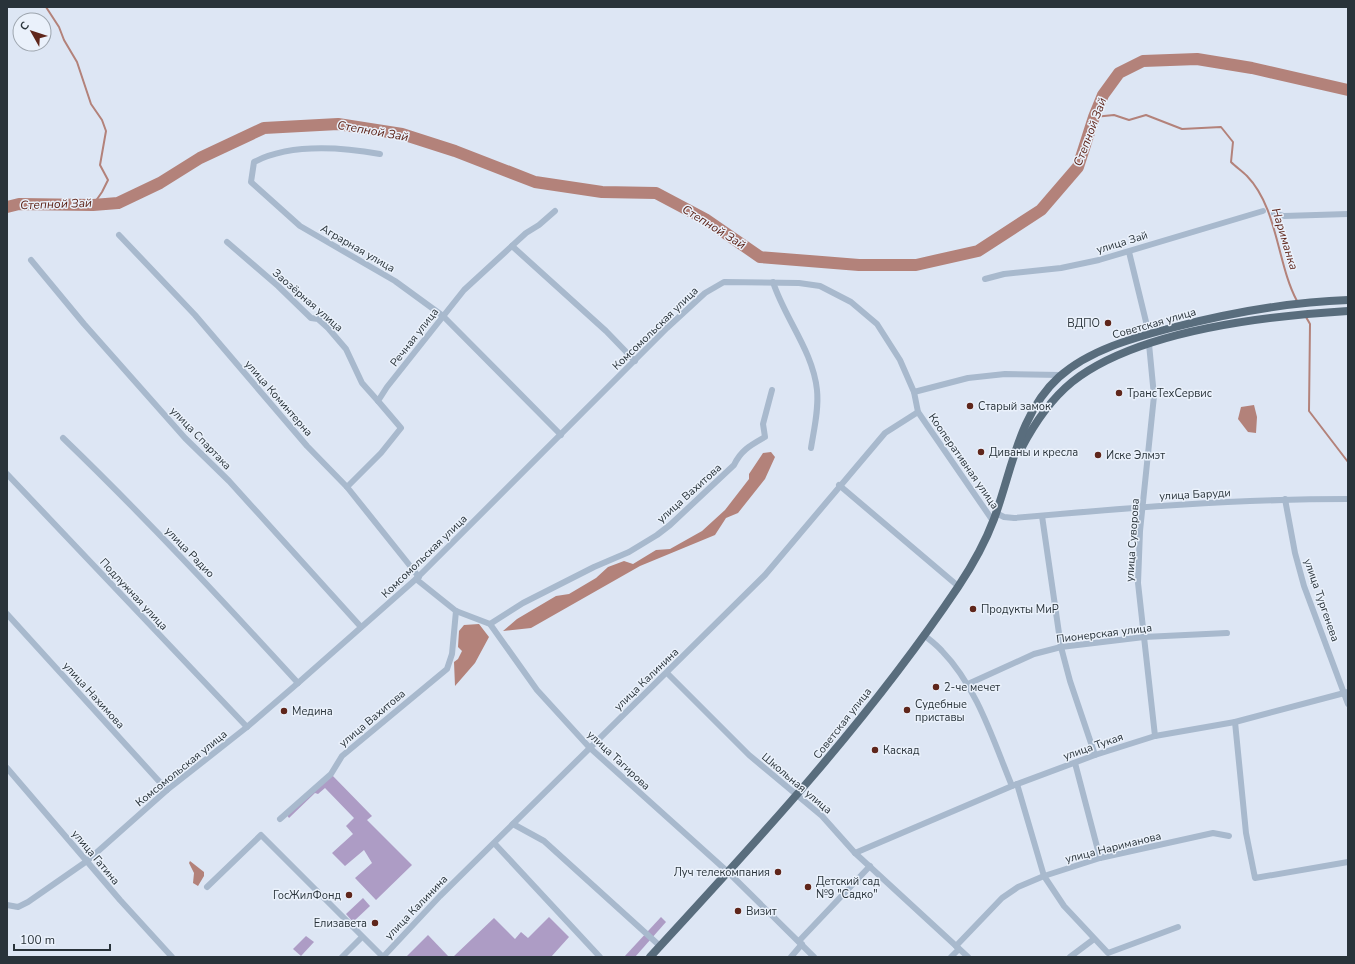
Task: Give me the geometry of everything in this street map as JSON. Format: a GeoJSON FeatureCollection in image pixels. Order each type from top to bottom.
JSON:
{"type":"FeatureCollection","features":[{"type":"Feature","properties":{"kind":"main road","name":"Советская улица"},"geometry":{"type":"LineString","coordinates":[[650,957],[797,795],[838,747],[924,635],[958,586],[980,550],[995,517],[1032,410],[1044,392],[1061,375],[1086,358],[1118,344],[1150,334],[1226,314],[1262,308],[1344,300]]}},
{"type":"Feature","properties":{"kind":"main road","name":"Советская улица"},"geometry":{"type":"LineString","coordinates":[[1009,473],[1037,421],[1049,405],[1071,383],[1092,369],[1149,344],[1229,323],[1344,311]]}},
{"type":"Feature","properties":{"kind":"street","name":"Аграрная улица"},"geometry":{"type":"LineString","coordinates":[[380,154],[354,149],[327,148],[294,150],[265,156],[254,162],[251,182],[300,226],[395,282],[442,316],[561,436]]}},
{"type":"Feature","properties":{"kind":"street","name":"Речная улица"},"geometry":{"type":"LineString","coordinates":[[378,401],[387,387],[442,316],[464,290],[526,233],[539,225],[555,211]]}},
{"type":"Feature","properties":{"kind":"street","name":"улица Зай"},"geometry":{"type":"LineString","coordinates":[[985,279],[1004,274],[1061,268],[1129,252],[1150,244],[1263,211]]}},
{"type":"Feature","properties":{"kind":"street"},"geometry":{"type":"LineString","coordinates":[[1274,213],[1284,216],[1348,214]]}},
{"type":"Feature","properties":{"kind":"street","name":"улица Коминтерна"},"geometry":{"type":"LineString","coordinates":[[119,235],[195,315],[307,446],[346,487],[418,578]]}},
{"type":"Feature","properties":{"kind":"street","name":"Заозёрная улица"},"geometry":{"type":"LineString","coordinates":[[227,242],[278,286],[310,318],[318,319],[328,328],[346,349],[362,382],[378,401]]}},
{"type":"Feature","properties":{"kind":"street"},"geometry":{"type":"LineString","coordinates":[[512,246],[606,331],[634,361]]}},
{"type":"Feature","properties":{"kind":"street"},"geometry":{"type":"LineString","coordinates":[[1129,252],[1150,334]]}},
{"type":"Feature","properties":{"kind":"street","name":"улица Спартака"},"geometry":{"type":"LineString","coordinates":[[31,260],[84,324],[185,438],[229,481],[361,627]]}},
{"type":"Feature","properties":{"kind":"street","name":"Комсомольская улица"},"geometry":{"type":"LineString","coordinates":[[7,905],[18,907],[28,902],[87,861],[167,790],[247,727],[418,578],[634,361],[705,293],[724,282],[773,282]]}},
{"type":"Feature","properties":{"kind":"street"},"geometry":{"type":"LineString","coordinates":[[773,282],[778,298],[807,355],[815,383],[817,409],[811,448]]}},
{"type":"Feature","properties":{"kind":"street","name":"Кооперативная улица"},"geometry":{"type":"LineString","coordinates":[[773,282],[820,286],[851,302],[877,324],[900,360],[914,392],[918,412],[995,517]]}},
{"type":"Feature","properties":{"kind":"street","name":"улица Суворова"},"geometry":{"type":"LineString","coordinates":[[1149,344],[1154,396],[1144,506],[1140,531],[1138,583],[1155,736]]}},
{"type":"Feature","properties":{"kind":"street"},"geometry":{"type":"LineString","coordinates":[[914,392],[968,378],[1004,374],[1061,375]]}},
{"type":"Feature","properties":{"kind":"street","name":"улица Вахитова"},"geometry":{"type":"LineString","coordinates":[[490,624],[523,603],[594,567],[629,552],[670,525],[734,465],[738,456],[747,447],[765,437],[763,424],[772,390]]}},
{"type":"Feature","properties":{"kind":"street"},"geometry":{"type":"LineString","coordinates":[[346,487],[381,453],[401,428],[378,401]]}},
{"type":"Feature","properties":{"kind":"street","name":"улица Калинина"},"geometry":{"type":"LineString","coordinates":[[383,957],[440,896],[765,576],[839,485],[885,433],[918,412]]}},
{"type":"Feature","properties":{"kind":"street","name":"улица Радио"},"geometry":{"type":"LineString","coordinates":[[63,438],[120,493],[186,561],[298,683]]}},
{"type":"Feature","properties":{"kind":"street","name":"Подлужная улица"},"geometry":{"type":"LineString","coordinates":[[7,474],[247,727]]}},
{"type":"Feature","properties":{"kind":"street"},"geometry":{"type":"LineString","coordinates":[[839,485],[958,586]]}},
{"type":"Feature","properties":{"kind":"street","name":"улица Баруди"},"geometry":{"type":"LineString","coordinates":[[995,517],[1010,518],[1042,516],[1144,506],[1285,499],[1348,499]]}},
{"type":"Feature","properties":{"kind":"street","name":"улица Тургенева"},"geometry":{"type":"LineString","coordinates":[[1285,499],[1295,553],[1304,586],[1346,692],[1348,704]]}},
{"type":"Feature","properties":{"kind":"street"},"geometry":{"type":"LineString","coordinates":[[1042,516],[1061,647],[1070,681],[1094,755]]}},
{"type":"Feature","properties":{"kind":"street"},"geometry":{"type":"LineString","coordinates":[[418,578],[456,611],[490,624]]}},
{"type":"Feature","properties":{"kind":"street","name":"улица Вахитова"},"geometry":{"type":"LineString","coordinates":[[280,819],[331,774],[342,756],[447,669],[452,654],[456,611]]}},
{"type":"Feature","properties":{"kind":"street","name":"улица Нахимова"},"geometry":{"type":"LineString","coordinates":[[7,614],[167,790]]}},
{"type":"Feature","properties":{"kind":"street","name":"улица Тагирова"},"geometry":{"type":"LineString","coordinates":[[490,624],[537,690],[589,748],[728,872],[814,957]]}},
{"type":"Feature","properties":{"kind":"street","name":"Пионерская улица"},"geometry":{"type":"LineString","coordinates":[[968,684],[1034,654],[1061,647],[1144,637],[1227,633]]}},
{"type":"Feature","properties":{"kind":"street"},"geometry":{"type":"LineString","coordinates":[[924,635],[943,651],[968,684],[1014,785],[1044,876],[1064,906],[1108,953],[1178,927]]}},
{"type":"Feature","properties":{"kind":"street","name":"Школьная улица"},"geometry":{"type":"LineString","coordinates":[[667,673],[749,755],[822,816],[855,852],[968,957]]}},
{"type":"Feature","properties":{"kind":"street","name":"улица Тукая"},"geometry":{"type":"LineString","coordinates":[[855,852],[1014,785],[1094,755],[1155,736],[1235,722],[1346,692]]}},
{"type":"Feature","properties":{"kind":"street"},"geometry":{"type":"LineString","coordinates":[[1235,722],[1246,833],[1255,878],[1348,862]]}},
{"type":"Feature","properties":{"kind":"street"},"geometry":{"type":"LineString","coordinates":[[1075,763],[1100,858]]}},
{"type":"Feature","properties":{"kind":"street","name":"улица Гатина"},"geometry":{"type":"LineString","coordinates":[[7,768],[134,916],[172,957]]}},
{"type":"Feature","properties":{"kind":"street"},"geometry":{"type":"LineString","coordinates":[[513,824],[544,841],[660,946]]}},
{"type":"Feature","properties":{"kind":"street","name":"улица Нариманова"},"geometry":{"type":"LineString","coordinates":[[951,957],[1002,898],[1018,887],[1044,876],[1100,858],[1213,833],[1229,836]]}},
{"type":"Feature","properties":{"kind":"street"},"geometry":{"type":"LineString","coordinates":[[207,887],[261,835],[383,957]]}},
{"type":"Feature","properties":{"kind":"street"},"geometry":{"type":"LineString","coordinates":[[494,844],[600,957]]}},
{"type":"Feature","properties":{"kind":"street"},"geometry":{"type":"LineString","coordinates":[[791,957],[800,943],[870,866]]}},
{"type":"Feature","properties":{"kind":"street"},"geometry":{"type":"LineString","coordinates":[[342,957],[362,937]]}},
{"type":"Feature","properties":{"kind":"street"},"geometry":{"type":"LineString","coordinates":[[1070,957],[1094,938]]}},
{"type":"Feature","properties":{"kind":"shaded area"},"geometry":{"type":"Polygon","coordinates":[[[1254,405],[1257,417],[1256,433],[1248,432],[1238,419],[1241,407],[1254,405]]]}},
{"type":"Feature","properties":{"kind":"shaded area"},"geometry":{"type":"Polygon","coordinates":[[[771,452],[775,457],[765,479],[738,513],[726,518],[715,535],[640,566],[531,628],[503,631],[517,619],[556,596],[569,594],[596,578],[608,567],[624,561],[633,564],[656,550],[670,549],[702,531],[725,510],[749,479],[749,474],[763,453],[771,452]]]}},
{"type":"Feature","properties":{"kind":"shaded area"},"geometry":{"type":"Polygon","coordinates":[[[479,624],[489,637],[475,663],[455,686],[454,662],[458,659],[462,651],[458,647],[459,631],[464,625],[479,624]]]}},
{"type":"Feature","properties":{"kind":"shaded area"},"geometry":{"type":"Polygon","coordinates":[[[331,774],[372,816],[367,820],[412,865],[376,900],[355,878],[372,863],[364,850],[345,866],[332,853],[353,834],[346,826],[354,818],[325,788],[318,794],[315,793],[289,818],[286,814],[331,774]]]}},
{"type":"Feature","properties":{"kind":"shaded area"},"geometry":{"type":"Polygon","coordinates":[[[190,861],[204,872],[204,876],[198,886],[193,883],[194,873],[189,863],[190,861]]]}},
{"type":"Feature","properties":{"kind":"shaded area"},"geometry":{"type":"Polygon","coordinates":[[[363,898],[370,906],[353,922],[346,914],[363,898]]]}},
{"type":"Feature","properties":{"kind":"shaded area"},"geometry":{"type":"Polygon","coordinates":[[[549,917],[569,937],[551,957],[453,957],[494,918],[515,939],[521,932],[528,938],[549,917]]]}},
{"type":"Feature","properties":{"kind":"shaded area"},"geometry":{"type":"Polygon","coordinates":[[[661,917],[666,922],[635,957],[624,957],[661,917]]]}},
{"type":"Feature","properties":{"kind":"shaded area"},"geometry":{"type":"Polygon","coordinates":[[[428,935],[449,957],[406,957],[428,935]]]}},
{"type":"Feature","properties":{"kind":"shaded area"},"geometry":{"type":"Polygon","coordinates":[[[306,936],[314,942],[301,956],[293,949],[306,936]]]}},
{"type":"Feature","properties":{"kind":"waterway"},"geometry":{"type":"LineString","coordinates":[[46,7],[59,27],[64,40],[77,62],[91,104],[102,120],[106,131],[100,165],[108,180],[93,205]]}},
{"type":"Feature","properties":{"kind":"waterway","name":"Степной Зай"},"geometry":{"type":"LineString","coordinates":[[7,207],[19,204],[93,205],[118,203],[160,183],[200,158],[264,128],[338,124],[402,134],[455,151],[535,182],[602,192],[656,193],[705,219],[760,257],[859,265],[916,265],[978,251],[1041,210],[1078,167],[1094,117],[1103,95],[1119,73],[1143,61],[1197,59],[1252,68],[1348,90]]}},
{"type":"Feature","properties":{"kind":"waterway","name":"Нариманка"},"geometry":{"type":"LineString","coordinates":[[1094,117],[1114,115],[1129,120],[1146,115],[1182,129],[1221,127],[1233,142],[1231,162],[1247,176],[1257,189],[1265,204],[1290,286],[1297,301]]}},
{"type":"Feature","properties":{"kind":"waterway","name":"Нариманка"},"geometry":{"type":"LineString","coordinates":[[1306,317],[1310,324],[1309,411],[1348,462]]}},
{"type":"Feature","properties":{"kind":"place","name":"ВДПО"},"geometry":{"type":"Point","coordinates":[1108,323]}},
{"type":"Feature","properties":{"kind":"place","name":"ТрансТехСервис"},"geometry":{"type":"Point","coordinates":[1119,393]}},
{"type":"Feature","properties":{"kind":"place","name":"Старый замок"},"geometry":{"type":"Point","coordinates":[970,406]}},
{"type":"Feature","properties":{"kind":"place","name":"Диваны и кресла"},"geometry":{"type":"Point","coordinates":[981,452]}},
{"type":"Feature","properties":{"kind":"place","name":"Иске Элмэт"},"geometry":{"type":"Point","coordinates":[1098,455]}},
{"type":"Feature","properties":{"kind":"place","name":"Продукты МиР"},"geometry":{"type":"Point","coordinates":[973,609]}},
{"type":"Feature","properties":{"kind":"place","name":"2-че мечет"},"geometry":{"type":"Point","coordinates":[936,687]}},
{"type":"Feature","properties":{"kind":"place","name":"Судебные приставы"},"geometry":{"type":"Point","coordinates":[907,710]}},
{"type":"Feature","properties":{"kind":"place","name":"Медина"},"geometry":{"type":"Point","coordinates":[284,711]}},
{"type":"Feature","properties":{"kind":"place","name":"Каскад"},"geometry":{"type":"Point","coordinates":[875,750]}},
{"type":"Feature","properties":{"kind":"place","name":"Луч телекомпания"},"geometry":{"type":"Point","coordinates":[778,872]}},
{"type":"Feature","properties":{"kind":"place","name":"Детский сад №9 \"Садко\""},"geometry":{"type":"Point","coordinates":[808,887]}},
{"type":"Feature","properties":{"kind":"place","name":"ГосЖилФонд"},"geometry":{"type":"Point","coordinates":[349,895]}},
{"type":"Feature","properties":{"kind":"place","name":"Визит"},"geometry":{"type":"Point","coordinates":[738,911]}},
{"type":"Feature","properties":{"kind":"place","name":"Елизавета"},"geometry":{"type":"Point","coordinates":[375,923]}}]}
